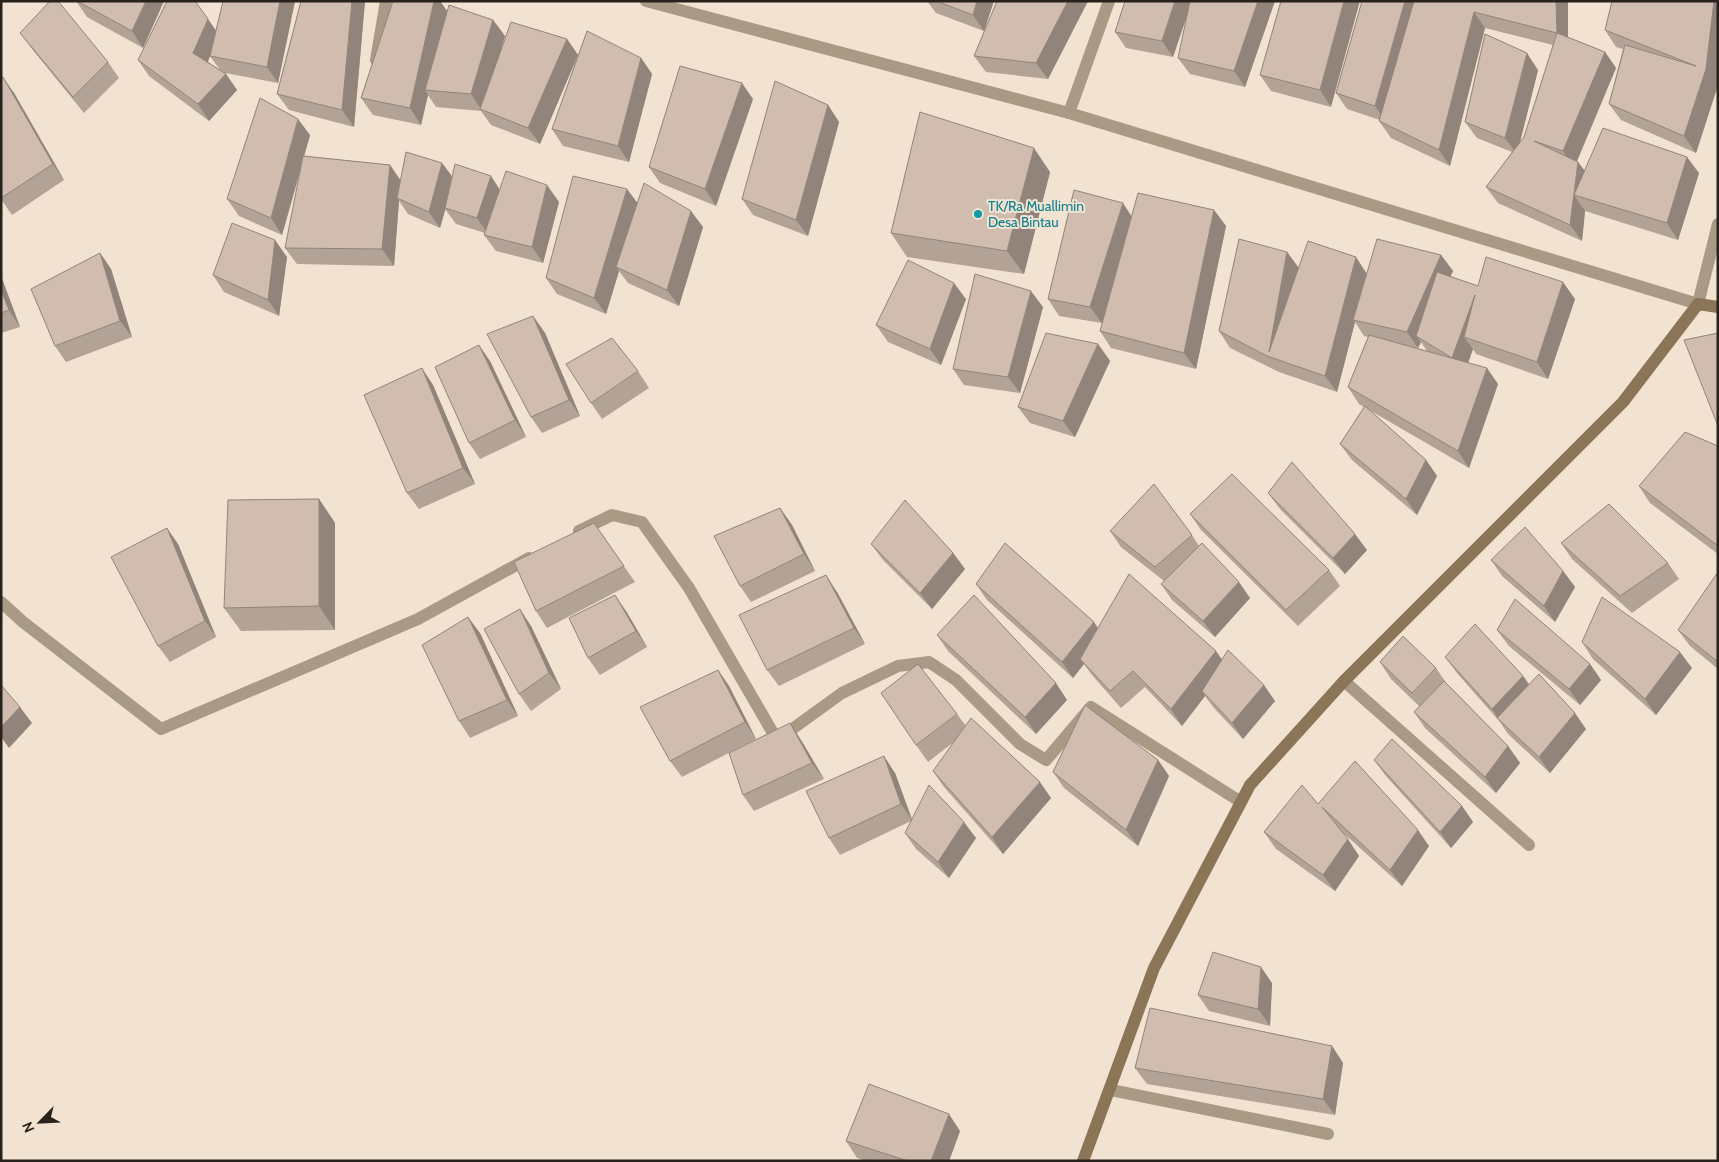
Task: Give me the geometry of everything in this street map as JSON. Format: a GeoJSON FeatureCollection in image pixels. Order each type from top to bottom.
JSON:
{"type":"FeatureCollection","features":[{"type":"Feature","properties":{"kind":"street"},"geometry":{"type":"LineString","coordinates":[[374,70],[386,1]]}},
{"type":"Feature","properties":{"kind":"street"},"geometry":{"type":"LineString","coordinates":[[646,1],[1069,112],[1698,304],[1718,307]]}},
{"type":"Feature","properties":{"kind":"street"},"geometry":{"type":"LineString","coordinates":[[1069,112],[1109,1]]}},
{"type":"Feature","properties":{"kind":"street"},"geometry":{"type":"LineString","coordinates":[[1083,1161],[1111,1090],[1154,968],[1250,785],[1344,681],[1623,402],[1698,304],[1718,224]]}},
{"type":"Feature","properties":{"kind":"street"},"geometry":{"type":"LineString","coordinates":[[571,535],[612,515],[642,522],[690,588],[777,740],[842,693],[898,666],[929,662],[956,680],[1020,744],[1046,760],[1091,707],[1241,802]]}},
{"type":"Feature","properties":{"kind":"street"},"geometry":{"type":"LineString","coordinates":[[1,602],[23,622],[161,729],[418,619],[538,552]]}},
{"type":"Feature","properties":{"kind":"street"},"geometry":{"type":"LineString","coordinates":[[1344,681],[1529,846]]}},
{"type":"Feature","properties":{"kind":"street"},"geometry":{"type":"LineString","coordinates":[[1111,1090],[1328,1134]]}},
{"type":"Feature","properties":{"kind":"building"},"geometry":{"type":"Polygon","coordinates":[[[50,1],[58,1],[108,62],[73,97],[20,33],[50,1]]]}},
{"type":"Feature","properties":{"kind":"building"},"geometry":{"type":"Polygon","coordinates":[[[77,1],[146,1],[132,31],[77,1]]]}},
{"type":"Feature","properties":{"kind":"building"},"geometry":{"type":"Polygon","coordinates":[[[167,1],[195,1],[208,19],[193,53],[226,74],[198,104],[138,60],[167,1]]]}},
{"type":"Feature","properties":{"kind":"building"},"geometry":{"type":"Polygon","coordinates":[[[223,1],[280,1],[267,67],[210,56],[223,1]]]}},
{"type":"Feature","properties":{"kind":"building"},"geometry":{"type":"Polygon","coordinates":[[[301,1],[352,1],[342,110],[277,94],[301,1]]]}},
{"type":"Feature","properties":{"kind":"building"},"geometry":{"type":"Polygon","coordinates":[[[393,1],[434,1],[410,108],[361,98],[393,1]]]}},
{"type":"Feature","properties":{"kind":"building"},"geometry":{"type":"Polygon","coordinates":[[[936,1],[977,1],[973,15],[936,1]]]}},
{"type":"Feature","properties":{"kind":"building"},"geometry":{"type":"Polygon","coordinates":[[[997,1],[1068,1],[1036,63],[974,56],[997,1]]]}},
{"type":"Feature","properties":{"kind":"building"},"geometry":{"type":"Polygon","coordinates":[[[1125,1],[1175,1],[1162,41],[1115,32],[1125,1]]]}},
{"type":"Feature","properties":{"kind":"building"},"geometry":{"type":"Polygon","coordinates":[[[1190,1],[1258,1],[1234,71],[1178,58],[1190,1]]]}},
{"type":"Feature","properties":{"kind":"building"},"geometry":{"type":"Polygon","coordinates":[[[1281,1],[1344,1],[1320,90],[1260,75],[1281,1]]]}},
{"type":"Feature","properties":{"kind":"building"},"geometry":{"type":"Polygon","coordinates":[[[1362,1],[1405,1],[1375,106],[1336,93],[1362,1]]]}},
{"type":"Feature","properties":{"kind":"building"},"geometry":{"type":"Polygon","coordinates":[[[1414,1],[1556,1],[1557,33],[1474,12],[1439,150],[1379,121],[1414,1]]]}},
{"type":"Feature","properties":{"kind":"building"},"geometry":{"type":"Polygon","coordinates":[[[1612,1],[1714,1],[1706,69],[1684,136],[1609,104],[1625,45],[1696,66],[1605,30],[1612,1]]]}},
{"type":"Feature","properties":{"kind":"building"},"geometry":{"type":"Polygon","coordinates":[[[449,5],[493,20],[471,94],[425,90],[449,5]]]}},
{"type":"Feature","properties":{"kind":"building"},"geometry":{"type":"Polygon","coordinates":[[[511,22],[567,39],[528,128],[480,109],[511,22]]]}},
{"type":"Feature","properties":{"kind":"building"},"geometry":{"type":"Polygon","coordinates":[[[587,31],[641,58],[618,146],[552,129],[587,31]]]}},
{"type":"Feature","properties":{"kind":"building"},"geometry":{"type":"Polygon","coordinates":[[[1557,33],[1605,52],[1563,151],[1534,141],[1578,162],[1570,225],[1486,187],[1524,137],[1557,33]]]}},
{"type":"Feature","properties":{"kind":"building"},"geometry":{"type":"Polygon","coordinates":[[[1485,34],[1527,53],[1505,138],[1465,122],[1485,34]]]}},
{"type":"Feature","properties":{"kind":"building"},"geometry":{"type":"Polygon","coordinates":[[[680,66],[742,83],[705,189],[649,167],[680,66]]]}},
{"type":"Feature","properties":{"kind":"building"},"geometry":{"type":"Polygon","coordinates":[[[3,77],[53,164],[1,198],[1,78],[3,77]]]}},
{"type":"Feature","properties":{"kind":"building"},"geometry":{"type":"Polygon","coordinates":[[[775,81],[828,105],[796,220],[742,199],[775,81]]]}},
{"type":"Feature","properties":{"kind":"building"},"geometry":{"type":"Polygon","coordinates":[[[260,98],[298,119],[271,218],[227,199],[260,98]]]}},
{"type":"Feature","properties":{"kind":"building","name":"TK/Ra Muallimin Desa Bintau"},"geometry":{"type":"Polygon","coordinates":[[[920,112],[1034,148],[1007,251],[891,233],[920,112]]]}},
{"type":"Feature","properties":{"kind":"building"},"geometry":{"type":"Polygon","coordinates":[[[1603,128],[1687,157],[1667,223],[1574,195],[1603,128]]]}},
{"type":"Feature","properties":{"kind":"building"},"geometry":{"type":"Polygon","coordinates":[[[406,152],[442,163],[429,212],[397,198],[406,152]]]}},
{"type":"Feature","properties":{"kind":"building"},"geometry":{"type":"Polygon","coordinates":[[[303,156],[390,165],[382,249],[285,248],[303,156]]]}},
{"type":"Feature","properties":{"kind":"building"},"geometry":{"type":"Polygon","coordinates":[[[455,164],[491,176],[477,218],[445,208],[455,164]]]}},
{"type":"Feature","properties":{"kind":"building"},"geometry":{"type":"Polygon","coordinates":[[[506,171],[547,185],[532,247],[484,235],[506,171]]]}},
{"type":"Feature","properties":{"kind":"building"},"geometry":{"type":"Polygon","coordinates":[[[573,176],[627,189],[594,298],[546,278],[573,176]]]}},
{"type":"Feature","properties":{"kind":"building"},"geometry":{"type":"Polygon","coordinates":[[[644,183],[691,211],[667,290],[616,267],[644,183]]]}},
{"type":"Feature","properties":{"kind":"building"},"geometry":{"type":"Polygon","coordinates":[[[1074,190],[1123,203],[1090,307],[1048,299],[1074,190]]]}},
{"type":"Feature","properties":{"kind":"building"},"geometry":{"type":"Polygon","coordinates":[[[1138,193],[1214,210],[1184,353],[1100,331],[1138,193]]]}},
{"type":"Feature","properties":{"kind":"building"},"geometry":{"type":"Polygon","coordinates":[[[232,223],[275,240],[268,300],[213,275],[232,223]]]}},
{"type":"Feature","properties":{"kind":"building"},"geometry":{"type":"Polygon","coordinates":[[[1239,239],[1287,252],[1269,352],[1308,241],[1356,257],[1325,376],[1267,356],[1219,331],[1239,239]]]}},
{"type":"Feature","properties":{"kind":"building"},"geometry":{"type":"Polygon","coordinates":[[[1377,239],[1441,255],[1407,332],[1353,320],[1377,239]]]}},
{"type":"Feature","properties":{"kind":"building"},"geometry":{"type":"Polygon","coordinates":[[[100,253],[120,321],[55,346],[31,289],[100,253]]]}},
{"type":"Feature","properties":{"kind":"building"},"geometry":{"type":"Polygon","coordinates":[[[1486,257],[1563,282],[1537,362],[1464,337],[1475,295],[1452,358],[1416,336],[1437,272],[1478,286],[1486,257]]]}},
{"type":"Feature","properties":{"kind":"building"},"geometry":{"type":"Polygon","coordinates":[[[908,260],[954,283],[930,349],[876,325],[908,260]]]}},
{"type":"Feature","properties":{"kind":"building"},"geometry":{"type":"Polygon","coordinates":[[[975,274],[1031,291],[1008,377],[953,369],[975,274]]]}},
{"type":"Feature","properties":{"kind":"building"},"geometry":{"type":"Polygon","coordinates":[[[1,290],[9,310],[1,313],[1,290]]]}},
{"type":"Feature","properties":{"kind":"building"},"geometry":{"type":"Polygon","coordinates":[[[533,316],[569,400],[531,417],[487,334],[533,316]]]}},
{"type":"Feature","properties":{"kind":"building"},"geometry":{"type":"Polygon","coordinates":[[[1046,333],[1098,344],[1063,421],[1018,407],[1046,333]]]}},
{"type":"Feature","properties":{"kind":"building"},"geometry":{"type":"Polygon","coordinates":[[[1718,333],[1718,426],[1684,340],[1718,333]]]}},
{"type":"Feature","properties":{"kind":"building"},"geometry":{"type":"Polygon","coordinates":[[[1369,335],[1487,368],[1458,451],[1348,387],[1369,335]]]}},
{"type":"Feature","properties":{"kind":"building"},"geometry":{"type":"Polygon","coordinates":[[[612,338],[638,371],[591,403],[566,364],[612,338]]]}},
{"type":"Feature","properties":{"kind":"building"},"geometry":{"type":"Polygon","coordinates":[[[479,345],[515,420],[469,443],[435,367],[479,345]]]}},
{"type":"Feature","properties":{"kind":"building"},"geometry":{"type":"Polygon","coordinates":[[[422,368],[463,468],[407,493],[364,395],[422,368]]]}},
{"type":"Feature","properties":{"kind":"building"},"geometry":{"type":"Polygon","coordinates":[[[1365,406],[1426,460],[1406,499],[1340,444],[1365,406]]]}},
{"type":"Feature","properties":{"kind":"building"},"geometry":{"type":"Polygon","coordinates":[[[1685,432],[1718,446],[1718,546],[1639,486],[1685,432]]]}},
{"type":"Feature","properties":{"kind":"building"},"geometry":{"type":"Polygon","coordinates":[[[1292,462],[1355,534],[1333,558],[1268,493],[1292,462]]]}},
{"type":"Feature","properties":{"kind":"building"},"geometry":{"type":"Polygon","coordinates":[[[1232,474],[1329,570],[1286,610],[1190,514],[1232,474]]]}},
{"type":"Feature","properties":{"kind":"building"},"geometry":{"type":"Polygon","coordinates":[[[1154,484],[1192,535],[1155,567],[1110,531],[1154,484]]]}},
{"type":"Feature","properties":{"kind":"building"},"geometry":{"type":"Polygon","coordinates":[[[319,499],[319,606],[224,608],[228,500],[319,499]]]}},
{"type":"Feature","properties":{"kind":"building"},"geometry":{"type":"Polygon","coordinates":[[[905,500],[953,553],[920,593],[871,544],[905,500]]]}},
{"type":"Feature","properties":{"kind":"building"},"geometry":{"type":"Polygon","coordinates":[[[1609,504],[1668,563],[1620,596],[1561,543],[1609,504]]]}},
{"type":"Feature","properties":{"kind":"building"},"geometry":{"type":"Polygon","coordinates":[[[780,508],[804,554],[740,586],[714,536],[780,508]]]}},
{"type":"Feature","properties":{"kind":"building"},"geometry":{"type":"Polygon","coordinates":[[[594,523],[624,566],[536,611],[514,562],[594,523]]]}},
{"type":"Feature","properties":{"kind":"building"},"geometry":{"type":"Polygon","coordinates":[[[1525,527],[1563,571],[1544,606],[1491,560],[1525,527]]]}},
{"type":"Feature","properties":{"kind":"building"},"geometry":{"type":"Polygon","coordinates":[[[167,528],[205,621],[158,646],[111,557],[167,528]]]}},
{"type":"Feature","properties":{"kind":"building"},"geometry":{"type":"Polygon","coordinates":[[[1005,543],[1094,622],[1062,662],[976,584],[1005,543]]]}},
{"type":"Feature","properties":{"kind":"building"},"geometry":{"type":"Polygon","coordinates":[[[1202,543],[1239,582],[1203,621],[1161,584],[1202,543]]]}},
{"type":"Feature","properties":{"kind":"building"},"geometry":{"type":"Polygon","coordinates":[[[1718,572],[1718,662],[1678,630],[1718,572]]]}},
{"type":"Feature","properties":{"kind":"building"},"geometry":{"type":"Polygon","coordinates":[[[1129,574],[1216,651],[1171,709],[1133,671],[1110,691],[1080,659],[1129,574]]]}},
{"type":"Feature","properties":{"kind":"building"},"geometry":{"type":"Polygon","coordinates":[[[826,575],[854,628],[767,670],[739,615],[826,575]]]}},
{"type":"Feature","properties":{"kind":"building"},"geometry":{"type":"Polygon","coordinates":[[[615,595],[636,631],[588,658],[569,618],[615,595]]]}},
{"type":"Feature","properties":{"kind":"building"},"geometry":{"type":"Polygon","coordinates":[[[974,595],[1056,683],[1025,717],[937,635],[974,595]]]}},
{"type":"Feature","properties":{"kind":"building"},"geometry":{"type":"Polygon","coordinates":[[[1602,597],[1680,652],[1645,699],[1582,642],[1602,597]]]}},
{"type":"Feature","properties":{"kind":"building"},"geometry":{"type":"Polygon","coordinates":[[[1515,599],[1590,664],[1569,689],[1497,630],[1515,599]]]}},
{"type":"Feature","properties":{"kind":"building"},"geometry":{"type":"Polygon","coordinates":[[[520,609],[549,673],[519,694],[484,629],[520,609]]]}},
{"type":"Feature","properties":{"kind":"building"},"geometry":{"type":"Polygon","coordinates":[[[468,617],[507,700],[459,721],[422,645],[468,617]]]}},
{"type":"Feature","properties":{"kind":"building"},"geometry":{"type":"Polygon","coordinates":[[[1475,624],[1523,676],[1492,709],[1445,657],[1475,624]]]}},
{"type":"Feature","properties":{"kind":"building"},"geometry":{"type":"Polygon","coordinates":[[[1403,636],[1436,668],[1412,693],[1380,662],[1403,636]]]}},
{"type":"Feature","properties":{"kind":"building"},"geometry":{"type":"Polygon","coordinates":[[[1228,650],[1264,685],[1232,723],[1202,691],[1228,650]]]}},
{"type":"Feature","properties":{"kind":"building"},"geometry":{"type":"Polygon","coordinates":[[[918,664],[957,714],[916,745],[881,693],[918,664]]]}},
{"type":"Feature","properties":{"kind":"building"},"geometry":{"type":"Polygon","coordinates":[[[718,670],[745,722],[670,761],[640,707],[718,670]]]}},
{"type":"Feature","properties":{"kind":"building"},"geometry":{"type":"Polygon","coordinates":[[[1539,674],[1575,713],[1539,757],[1497,718],[1539,674]]]}},
{"type":"Feature","properties":{"kind":"building"},"geometry":{"type":"Polygon","coordinates":[[[1444,681],[1508,746],[1485,777],[1414,712],[1444,681]]]}},
{"type":"Feature","properties":{"kind":"building"},"geometry":{"type":"Polygon","coordinates":[[[1,685],[20,707],[1,727],[1,685]]]}},
{"type":"Feature","properties":{"kind":"building"},"geometry":{"type":"Polygon","coordinates":[[[1085,705],[1158,760],[1126,830],[1053,772],[1085,705]]]}},
{"type":"Feature","properties":{"kind":"building"},"geometry":{"type":"Polygon","coordinates":[[[971,718],[1040,782],[992,837],[933,771],[971,718]]]}},
{"type":"Feature","properties":{"kind":"building"},"geometry":{"type":"Polygon","coordinates":[[[790,723],[812,763],[743,795],[729,753],[790,723]]]}},
{"type":"Feature","properties":{"kind":"building"},"geometry":{"type":"Polygon","coordinates":[[[1392,739],[1462,806],[1440,832],[1374,760],[1392,739]]]}},
{"type":"Feature","properties":{"kind":"building"},"geometry":{"type":"Polygon","coordinates":[[[884,756],[901,804],[829,838],[806,791],[884,756]]]}},
{"type":"Feature","properties":{"kind":"building"},"geometry":{"type":"Polygon","coordinates":[[[1355,761],[1418,830],[1390,870],[1322,807],[1348,839],[1323,875],[1264,832],[1302,785],[1318,804],[1355,761]]]}},
{"type":"Feature","properties":{"kind":"building"},"geometry":{"type":"Polygon","coordinates":[[[929,785],[964,822],[938,862],[905,833],[929,785]]]}},
{"type":"Feature","properties":{"kind":"building"},"geometry":{"type":"Polygon","coordinates":[[[1213,952],[1261,967],[1258,1009],[1198,995],[1213,952]]]}},
{"type":"Feature","properties":{"kind":"building"},"geometry":{"type":"Polygon","coordinates":[[[1150,1008],[1332,1046],[1323,1099],[1135,1068],[1150,1008]]]}},
{"type":"Feature","properties":{"kind":"building"},"geometry":{"type":"Polygon","coordinates":[[[869,1084],[949,1114],[931,1161],[908,1161],[846,1141],[869,1084]]]}},
{"type":"Feature","properties":{"kind":"place","name":"TK/Ra Muallimin Desa Bintau"},"geometry":{"type":"Point","coordinates":[978,214]}}]}
